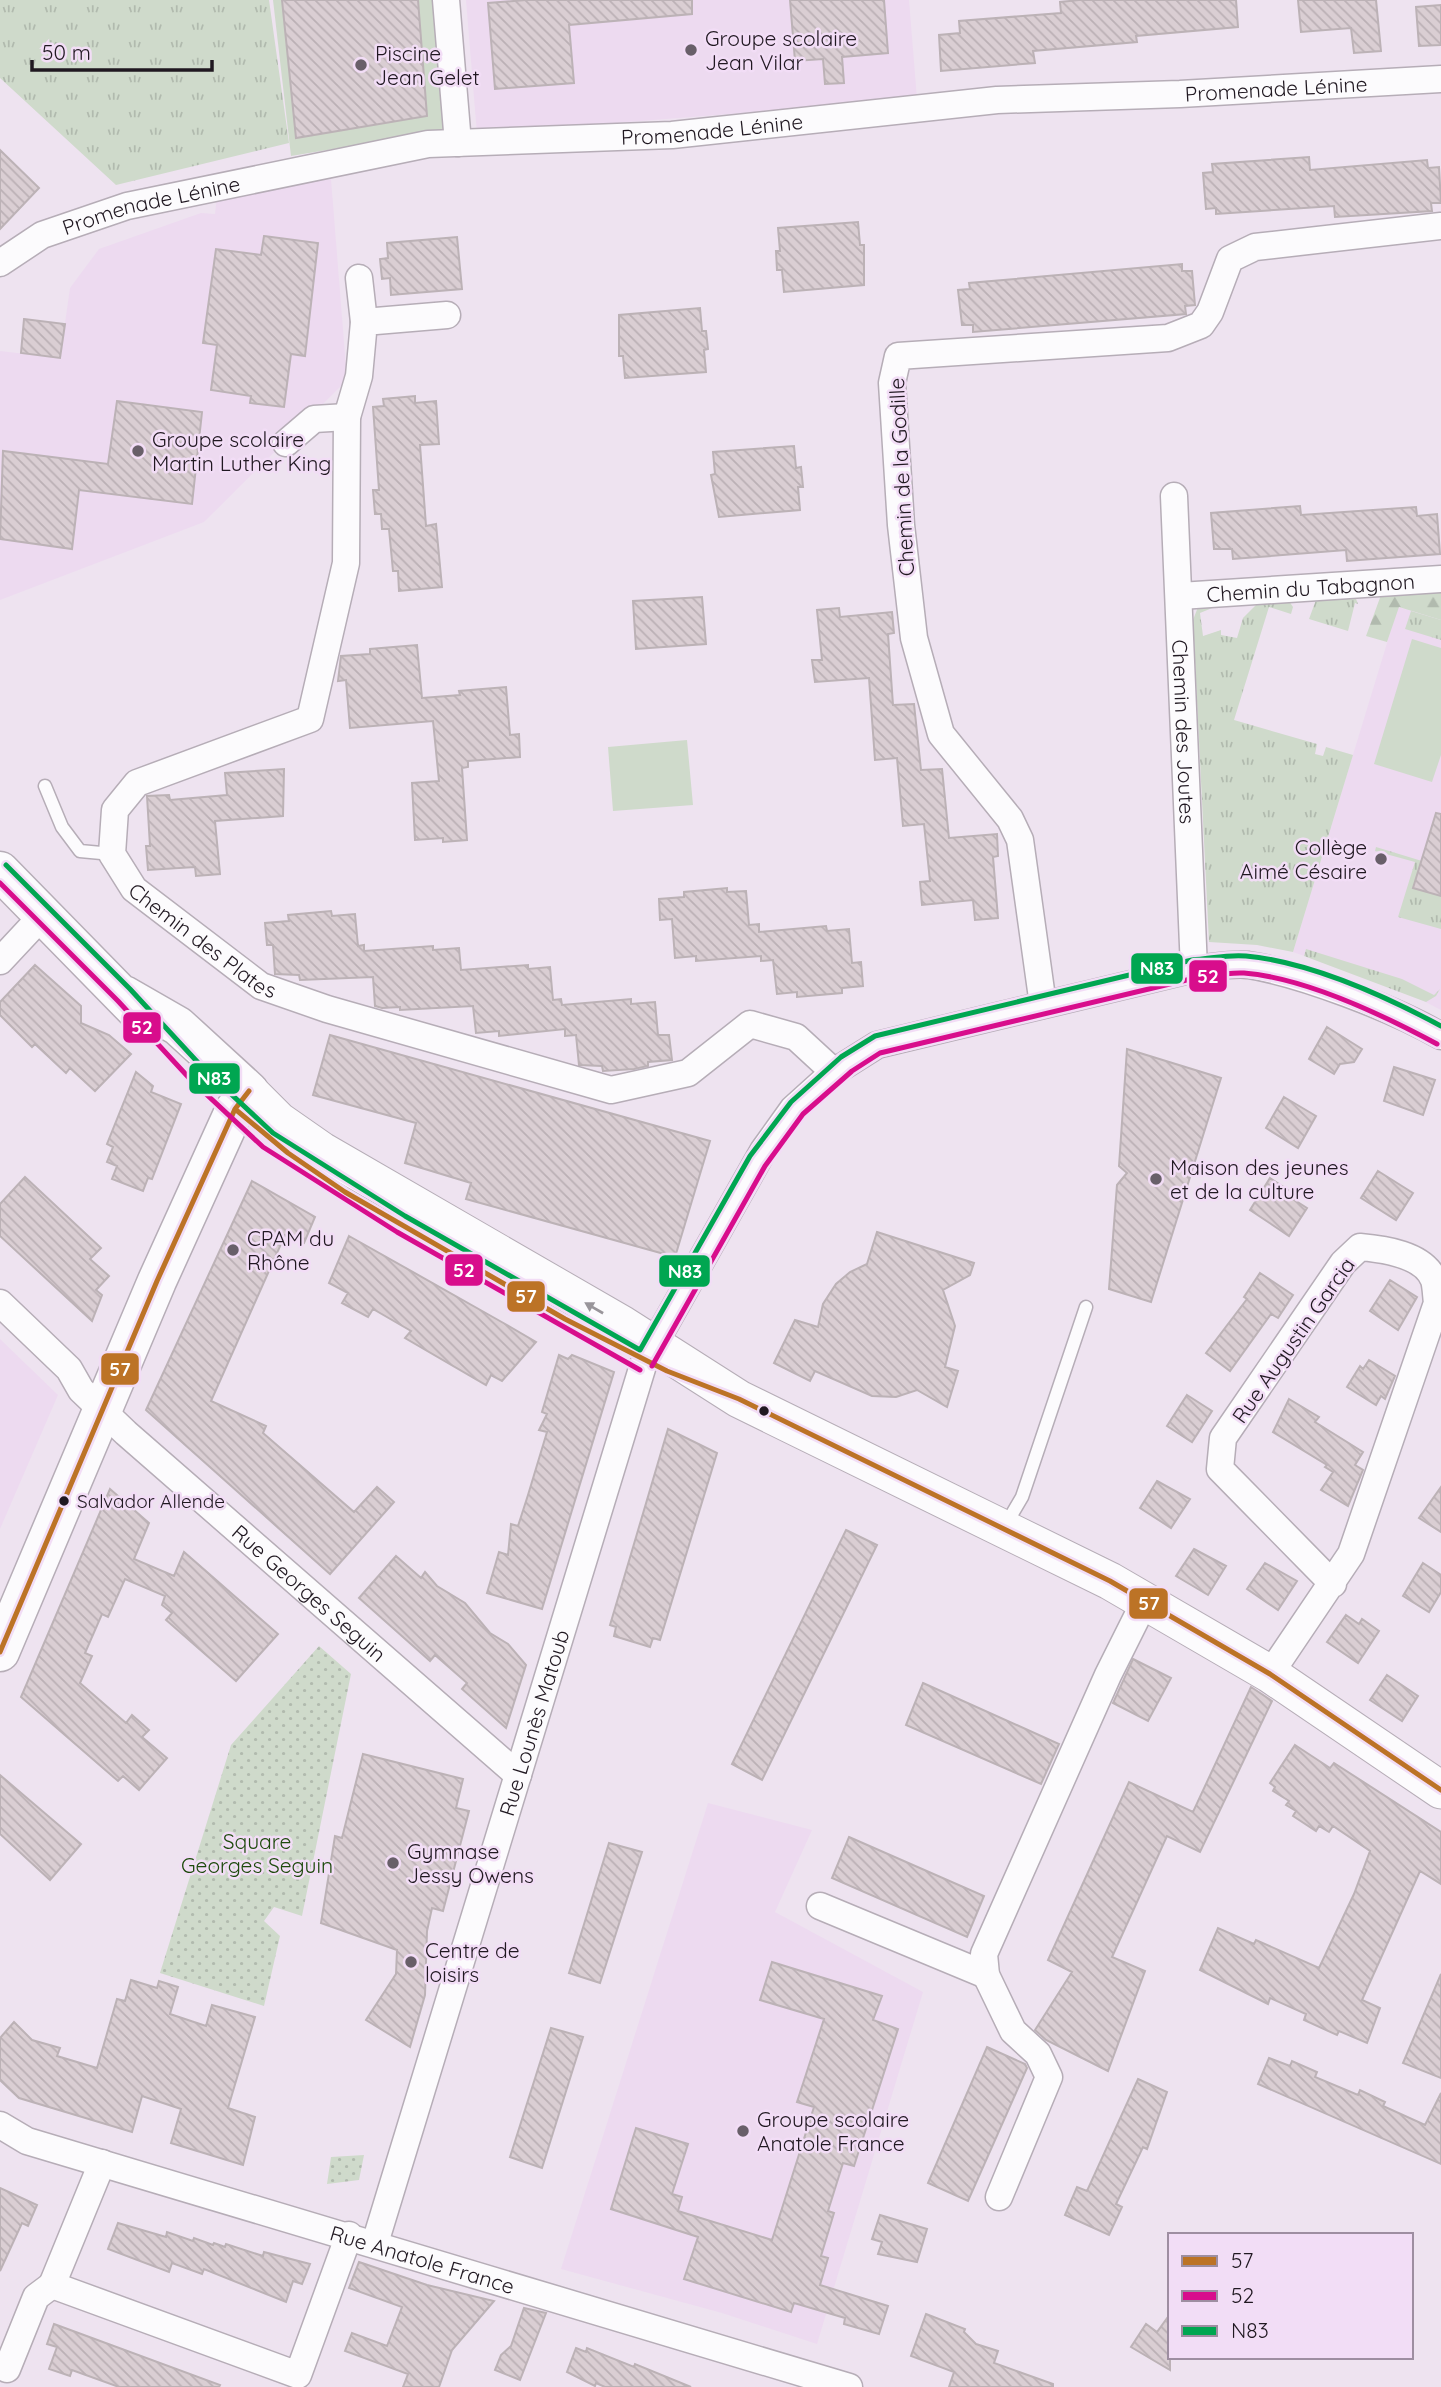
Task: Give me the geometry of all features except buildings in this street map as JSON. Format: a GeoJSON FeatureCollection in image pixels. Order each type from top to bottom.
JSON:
{"type":"FeatureCollection","features":[{"type":"Feature","properties":{"kind":"main road"},"geometry":{"type":"LineString","coordinates":[[0,871],[124,995],[178,1026],[242,1100],[103,1410],[0,1652]]}},
{"type":"Feature","properties":{"kind":"street"},"geometry":{"type":"LineString","coordinates":[[446,0],[458,143]]}},
{"type":"Feature","properties":{"kind":"street","name":"Promenade Lénine"},"geometry":{"type":"LineString","coordinates":[[0,263],[42,235],[127,206],[344,159],[428,144],[672,135],[997,100],[1180,94],[1441,79]]}},
{"type":"Feature","properties":{"kind":"street","name":"Chemin de la Godille"},"geometry":{"type":"LineString","coordinates":[[1043,1005],[1020,840],[1010,819],[941,734],[914,638],[900,513],[892,383],[898,356],[1168,338],[1200,325],[1210,312],[1230,259],[1255,247],[1441,226]]}},
{"type":"Feature","properties":{"kind":"street"},"geometry":{"type":"LineString","coordinates":[[112,854],[115,810],[137,783],[310,719],[346,563],[347,417],[359,376],[364,322],[359,278]]}},
{"type":"Feature","properties":{"kind":"street"},"geometry":{"type":"LineString","coordinates":[[364,322],[447,315]]}},
{"type":"Feature","properties":{"kind":"street"},"geometry":{"type":"LineString","coordinates":[[286,443],[314,419],[347,417]]}},
{"type":"Feature","properties":{"kind":"street","name":"Chemin des Joutes"},"geometry":{"type":"LineString","coordinates":[[1174,496],[1194,969]]}},
{"type":"Feature","properties":{"kind":"street","name":"Chemin du Tabagnon"},"geometry":{"type":"LineString","coordinates":[[1180,596],[1441,579]]}},
{"type":"Feature","properties":{"kind":"street","name":"Chemin des Plates"},"geometry":{"type":"LineString","coordinates":[[112,854],[134,889],[261,986],[327,1009],[611,1090],[688,1073],[750,1024],[796,1037],[834,1072]]}},
{"type":"Feature","properties":{"kind":"street"},"geometry":{"type":"LineString","coordinates":[[0,961],[43,915]]}},
{"type":"Feature","properties":{"kind":"street","name":"Rue Lounès Matoub"},"geometry":{"type":"LineString","coordinates":[[375,2243],[649,1352],[763,1151],[793,1109],[834,1072],[877,1045],[1194,969],[1245,965],[1279,972],[1415,1021],[1441,1036]]}},
{"type":"Feature","properties":{"kind":"street"},"geometry":{"type":"LineString","coordinates":[[242,1100],[268,1140],[401,1224],[739,1399],[1144,1601],[1270,1674],[1441,1790]]}},
{"type":"Feature","properties":{"kind":"street","name":"Rue Augustin Garcia"},"geometry":{"type":"LineString","coordinates":[[1270,1674],[1332,1584],[1351,1554],[1437,1303],[1434,1278],[1415,1261],[1388,1249],[1360,1247],[1343,1263],[1223,1438],[1220,1469],[1332,1584]]}},
{"type":"Feature","properties":{"kind":"street","name":"Rue Georges Seguin"},"geometry":{"type":"LineString","coordinates":[[0,1303],[69,1369],[81,1390],[518,1775]]}},
{"type":"Feature","properties":{"kind":"street"},"geometry":{"type":"LineString","coordinates":[[999,2197],[1049,2077],[1038,2054],[1013,2031],[986,1975],[984,1954],[1108,1675],[1144,1601]]}},
{"type":"Feature","properties":{"kind":"street"},"geometry":{"type":"LineString","coordinates":[[820,1906],[986,1975]]}},
{"type":"Feature","properties":{"kind":"street","name":"Rue Anatole France"},"geometry":{"type":"LineString","coordinates":[[0,2125],[27,2141],[349,2235],[849,2387]]}},
{"type":"Feature","properties":{"kind":"street"},"geometry":{"type":"LineString","coordinates":[[7,2369],[36,2297],[52,2285],[102,2163]]}},
{"type":"Feature","properties":{"kind":"street"},"geometry":{"type":"LineString","coordinates":[[52,2285],[299,2381],[349,2235]]}},
{"type":"Feature","properties":{"kind":"lane"},"geometry":{"type":"LineString","coordinates":[[45,786],[62,827],[80,851],[112,854]]}},
{"type":"Feature","properties":{"kind":"lane"},"geometry":{"type":"LineString","coordinates":[[1003,1529],[1022,1497],[1086,1307]]}},
{"type":"Feature","properties":{"kind":"shaded area","name":"Groupe scolaire Jean Vilar"},"geometry":{"type":"Polygon","coordinates":[[[466,0],[909,0],[917,99],[477,134],[466,0]]]}},
{"type":"Feature","properties":{"kind":"shaded area","name":"Groupe scolaire Martin Luther King"},"geometry":{"type":"Polygon","coordinates":[[[331,179],[347,380],[204,522],[0,600],[0,351],[60,358],[70,288],[99,249],[201,213],[215,214],[217,196],[331,179]]]}},
{"type":"Feature","properties":{"kind":"shaded area","name":"Collège Aimé Césaire"},"geometry":{"type":"Polygon","coordinates":[[[1398,607],[1441,620],[1441,1010],[1406,992],[1293,952],[1398,607]]]}},
{"type":"Feature","properties":{"kind":"shaded area"},"geometry":{"type":"Polygon","coordinates":[[[0,1339],[58,1395],[0,1529],[0,1339]]]}},
{"type":"Feature","properties":{"kind":"shaded area","name":"Groupe scolaire Anatole France"},"geometry":{"type":"Polygon","coordinates":[[[708,1803],[812,1830],[775,1912],[923,1992],[817,2344],[722,2313],[561,2269],[708,1803]]]}},
{"type":"Feature","properties":{"kind":"green space"},"geometry":{"type":"Polygon","coordinates":[[[0,0],[269,0],[289,143],[116,185],[0,78],[0,0]]]}},
{"type":"Feature","properties":{"kind":"green space","name":"Piscine Jean Gelet"},"geometry":{"type":"Polygon","coordinates":[[[273,0],[437,0],[448,130],[291,156],[273,0]]]}},
{"type":"Feature","properties":{"kind":"green space"},"geometry":{"type":"Polygon","coordinates":[[[1353,591],[1358,604],[1355,603],[1348,631],[1309,619],[1316,600],[1353,591]]]}},
{"type":"Feature","properties":{"kind":"green space"},"geometry":{"type":"Polygon","coordinates":[[[1441,591],[1441,620],[1399,607],[1387,642],[1366,636],[1381,595],[1441,591]]]}},
{"type":"Feature","properties":{"kind":"green space"},"geometry":{"type":"Polygon","coordinates":[[[1260,601],[1289,601],[1293,607],[1291,614],[1269,607],[1234,720],[1317,744],[1315,754],[1323,756],[1326,747],[1353,755],[1293,952],[1257,945],[1209,942],[1193,620],[1198,607],[1217,606],[1200,613],[1203,636],[1221,630],[1221,635],[1237,638],[1243,618],[1260,601]]]}},
{"type":"Feature","properties":{"kind":"green space"},"geometry":{"type":"Polygon","coordinates":[[[1411,611],[1441,620],[1441,640],[1405,629],[1411,611]]]}},
{"type":"Feature","properties":{"kind":"green space"},"geometry":{"type":"Polygon","coordinates":[[[1412,639],[1441,648],[1441,755],[1432,782],[1374,764],[1412,639]]]}},
{"type":"Feature","properties":{"kind":"green space"},"geometry":{"type":"Polygon","coordinates":[[[687,740],[693,805],[613,811],[608,747],[687,740]]]}},
{"type":"Feature","properties":{"kind":"green space"},"geometry":{"type":"Polygon","coordinates":[[[1376,847],[1422,861],[1441,896],[1441,929],[1398,917],[1415,862],[1375,851],[1376,847]]]}},
{"type":"Feature","properties":{"kind":"green space"},"geometry":{"type":"Polygon","coordinates":[[[1306,949],[1402,979],[1434,995],[1440,989],[1436,996],[1426,1002],[1304,956],[1306,949]]]}},
{"type":"Feature","properties":{"kind":"green space","name":"Square Georges Seguin"},"geometry":{"type":"Polygon","coordinates":[[[319,1646],[351,1674],[302,1916],[274,1907],[264,1921],[280,1936],[264,2006],[160,1973],[231,1745],[319,1646]]]}},
{"type":"Feature","properties":{"kind":"green space"},"geometry":{"type":"Polygon","coordinates":[[[364,2155],[359,2180],[327,2184],[331,2157],[364,2155]]]}},
{"type":"Feature","properties":{"kind":"transit line","name":"N83"},"geometry":{"type":"LineString","coordinates":[[6,865],[130,989],[203,1068],[273,1133],[405,1216],[640,1350],[750,1156],[791,1102],[841,1057],[875,1036],[1192,960],[1232,956],[1270,960],[1321,973],[1396,1003],[1441,1026]]}},
{"type":"Feature","properties":{"kind":"transit line","name":"52"},"geometry":{"type":"LineString","coordinates":[[0,883],[118,1001],[191,1080],[263,1147],[397,1232],[640,1370]]}},
{"type":"Feature","properties":{"kind":"transit line","name":"52"},"geometry":{"type":"LineString","coordinates":[[652,1366],[765,1166],[803,1114],[852,1071],[880,1053],[1195,978],[1238,973],[1268,976],[1318,990],[1369,1010],[1437,1044]]}},
{"type":"Feature","properties":{"kind":"transit line","name":"57"},"geometry":{"type":"LineString","coordinates":[[0,1652],[157,1281],[235,1109],[249,1091]]}},
{"type":"Feature","properties":{"kind":"transit line","name":"57"},"geometry":{"type":"LineString","coordinates":[[235,1109],[288,1153],[345,1192],[565,1319],[667,1371],[739,1399],[1110,1581],[1270,1674],[1441,1790]]}},
{"type":"Feature","properties":{"kind":"place","name":"Groupe scolaire Jean Vilar"},"geometry":{"type":"Point","coordinates":[691,50]}},
{"type":"Feature","properties":{"kind":"place","name":"Piscine Jean Gelet"},"geometry":{"type":"Point","coordinates":[361,65]}},
{"type":"Feature","properties":{"kind":"place","name":"Groupe scolaire Martin Luther King"},"geometry":{"type":"Point","coordinates":[138,451]}},
{"type":"Feature","properties":{"kind":"place","name":"Collège Aimé Césaire"},"geometry":{"type":"Point","coordinates":[1381,859]}},
{"type":"Feature","properties":{"kind":"place","name":"Maison des jeunes et de la culture"},"geometry":{"type":"Point","coordinates":[1156,1179]}},
{"type":"Feature","properties":{"kind":"place","name":"CPAM du Rhône"},"geometry":{"type":"Point","coordinates":[233,1250]}},
{"type":"Feature","properties":{"kind":"place","name":"Salvador Allende"},"geometry":{"type":"Point","coordinates":[64,1501]}},
{"type":"Feature","properties":{"kind":"place","name":"Gymnase Jessy Owens"},"geometry":{"type":"Point","coordinates":[393,1863]}},
{"type":"Feature","properties":{"kind":"place","name":"Centre de loisirs"},"geometry":{"type":"Point","coordinates":[411,1962]}},
{"type":"Feature","properties":{"kind":"place","name":"Groupe scolaire Anatole France"},"geometry":{"type":"Point","coordinates":[743,2131]}}]}
